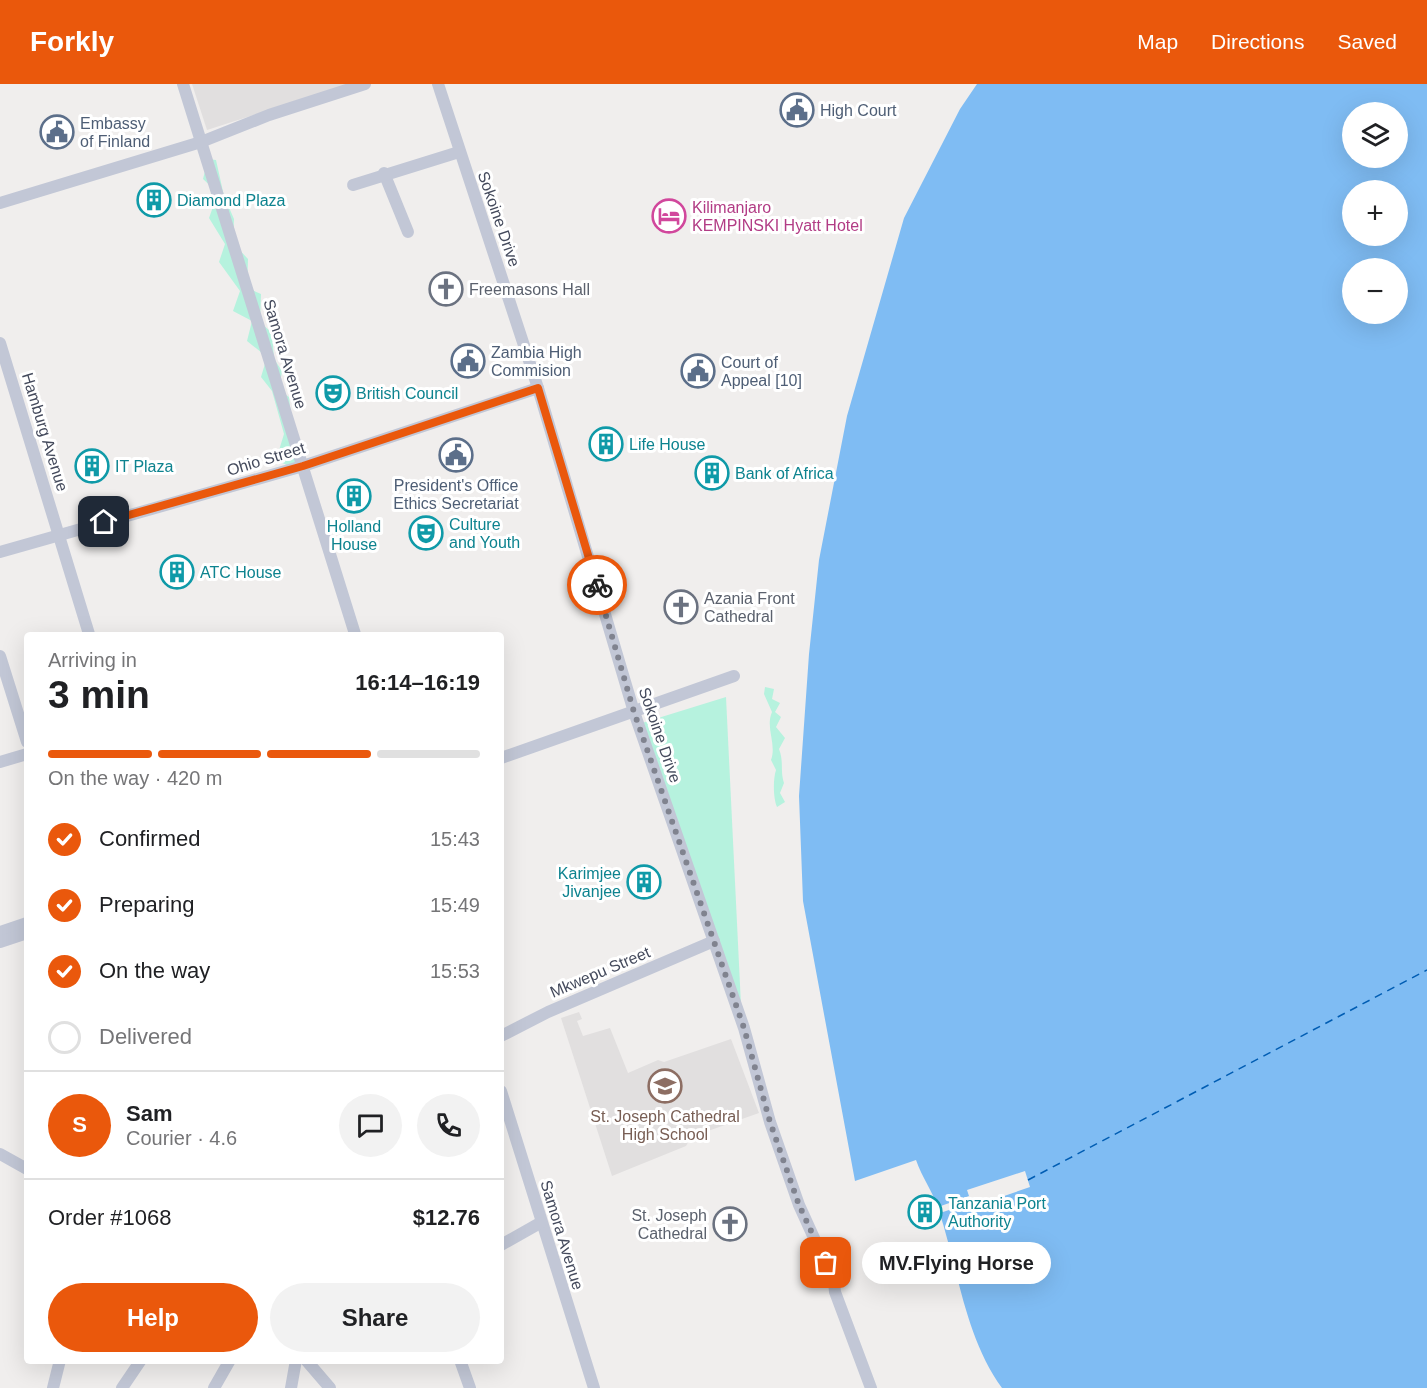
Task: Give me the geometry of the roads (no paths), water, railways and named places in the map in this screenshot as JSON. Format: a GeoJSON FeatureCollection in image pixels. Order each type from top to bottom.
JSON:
{"type":"FeatureCollection","features":[{"type":"Feature","properties":{"kind":"street","name":"Samora Avenue"},"geometry":{"type":"LineString","coordinates":[[183,84],[354,632]]}},
{"type":"Feature","properties":{"kind":"street"},"geometry":{"type":"LineString","coordinates":[[0,203],[201,142],[269,116],[365,84]]}},
{"type":"Feature","properties":{"kind":"street","name":"Sokoine Drive"},"geometry":{"type":"LineString","coordinates":[[438,84],[538,388],[634,712],[744,1028],[756,1077],[799,1205],[834,1282],[835,1292],[871,1388]]}},
{"type":"Feature","properties":{"kind":"street"},"geometry":{"type":"LineString","coordinates":[[353,185],[384,173],[459,152]]}},
{"type":"Feature","properties":{"kind":"street"},"geometry":{"type":"LineString","coordinates":[[384,173],[408,232]]}},
{"type":"Feature","properties":{"kind":"street","name":"Hamburg Avenue"},"geometry":{"type":"LineString","coordinates":[[0,343],[88,632]]}},
{"type":"Feature","properties":{"kind":"street","name":"Ohio Street"},"geometry":{"type":"LineString","coordinates":[[0,552],[303,466],[538,388]]}},
{"type":"Feature","properties":{"kind":"street"},"geometry":{"type":"LineString","coordinates":[[0,656],[24,732]]}},
{"type":"Feature","properties":{"kind":"street"},"geometry":{"type":"LineString","coordinates":[[504,757],[734,676]]}},
{"type":"Feature","properties":{"kind":"street"},"geometry":{"type":"LineString","coordinates":[[0,762],[24,755]]}},
{"type":"Feature","properties":{"kind":"street"},"geometry":{"type":"LineString","coordinates":[[0,933],[24,924]]}},
{"type":"Feature","properties":{"kind":"street"},"geometry":{"type":"LineString","coordinates":[[0,942],[24,934]]}},
{"type":"Feature","properties":{"kind":"street","name":"Mkwepu Street"},"geometry":{"type":"LineString","coordinates":[[504,1034],[548,1012],[714,941]]}},
{"type":"Feature","properties":{"kind":"street","name":"Samora Avenue"},"geometry":{"type":"LineString","coordinates":[[504,1101],[540,1223],[594,1388]]}},
{"type":"Feature","properties":{"kind":"street"},"geometry":{"type":"LineString","coordinates":[[0,1154],[24,1167]]}},
{"type":"Feature","properties":{"kind":"street"},"geometry":{"type":"LineString","coordinates":[[504,1243],[540,1223]]}},
{"type":"Feature","properties":{"kind":"street"},"geometry":{"type":"LineString","coordinates":[[47,1388],[53,1364]]}},
{"type":"Feature","properties":{"kind":"street"},"geometry":{"type":"LineString","coordinates":[[53,1388],[59,1364]]}},
{"type":"Feature","properties":{"kind":"street"},"geometry":{"type":"LineString","coordinates":[[122,1388],[138,1364]]}},
{"type":"Feature","properties":{"kind":"street"},"geometry":{"type":"LineString","coordinates":[[214,1388],[228,1364]]}},
{"type":"Feature","properties":{"kind":"street"},"geometry":{"type":"LineString","coordinates":[[291,1388],[296,1364]]}},
{"type":"Feature","properties":{"kind":"street"},"geometry":{"type":"LineString","coordinates":[[308,1364],[330,1388]]}},
{"type":"Feature","properties":{"kind":"street"},"geometry":{"type":"LineString","coordinates":[[461,1364],[470,1388]]}},
{"type":"Feature","properties":{"kind":"water"},"geometry":{"type":"Polygon","coordinates":[[[977,84],[1427,84],[1427,1388],[1002,1388],[979,1347],[937,1204],[916,1160],[855,1181],[803,901],[799,796],[809,654],[819,560],[847,416],[904,218],[960,109],[977,84]]]}},
{"type":"Feature","properties":{"kind":"place","name":"High Court"},"geometry":{"type":"Point","coordinates":[797,110]}},
{"type":"Feature","properties":{"kind":"place","name":"Embassy of Finland"},"geometry":{"type":"Point","coordinates":[57,132]}},
{"type":"Feature","properties":{"kind":"place","name":"Diamond Plaza"},"geometry":{"type":"Point","coordinates":[154,200]}},
{"type":"Feature","properties":{"kind":"place","name":"Kilimanjaro KEMPINSKI Hyatt Hotel"},"geometry":{"type":"Point","coordinates":[669,216]}},
{"type":"Feature","properties":{"kind":"place","name":"Freemasons Hall"},"geometry":{"type":"Point","coordinates":[446,289]}},
{"type":"Feature","properties":{"kind":"place","name":"Zambia High Commision"},"geometry":{"type":"Point","coordinates":[468,361]}},
{"type":"Feature","properties":{"kind":"place","name":"Court of Appeal [10]"},"geometry":{"type":"Point","coordinates":[698,371]}},
{"type":"Feature","properties":{"kind":"place","name":"British Council"},"geometry":{"type":"Point","coordinates":[333,393]}},
{"type":"Feature","properties":{"kind":"place","name":"Life House"},"geometry":{"type":"Point","coordinates":[606,444]}},
{"type":"Feature","properties":{"kind":"place","name":"President's Office Ethics Secretariat"},"geometry":{"type":"Point","coordinates":[456,455]}},
{"type":"Feature","properties":{"kind":"place","name":"IT Plaza"},"geometry":{"type":"Point","coordinates":[92,466]}},
{"type":"Feature","properties":{"kind":"place","name":"Bank of Africa"},"geometry":{"type":"Point","coordinates":[712,473]}},
{"type":"Feature","properties":{"kind":"place","name":"Holland House"},"geometry":{"type":"Point","coordinates":[354,496]}},
{"type":"Feature","properties":{"kind":"place","name":"Culture and Youth"},"geometry":{"type":"Point","coordinates":[426,533]}},
{"type":"Feature","properties":{"kind":"place","name":"ATC House"},"geometry":{"type":"Point","coordinates":[177,572]}},
{"type":"Feature","properties":{"kind":"place","name":"Azania Front Cathedral"},"geometry":{"type":"Point","coordinates":[681,607]}},
{"type":"Feature","properties":{"kind":"place","name":"Karimjee Jivanjee"},"geometry":{"type":"Point","coordinates":[644,882]}},
{"type":"Feature","properties":{"kind":"place","name":"St. Joseph Cathedral High School"},"geometry":{"type":"Point","coordinates":[665,1086]}},
{"type":"Feature","properties":{"kind":"place","name":"Tanzania Port Authority"},"geometry":{"type":"Point","coordinates":[925,1212]}},
{"type":"Feature","properties":{"kind":"place","name":"St. Joseph Cathedral"},"geometry":{"type":"Point","coordinates":[730,1224]}},
{"type":"Feature","properties":{"kind":"place","name":"MV.Flying Horse"},"geometry":{"type":"Point","coordinates":[826,1263]}}]}
